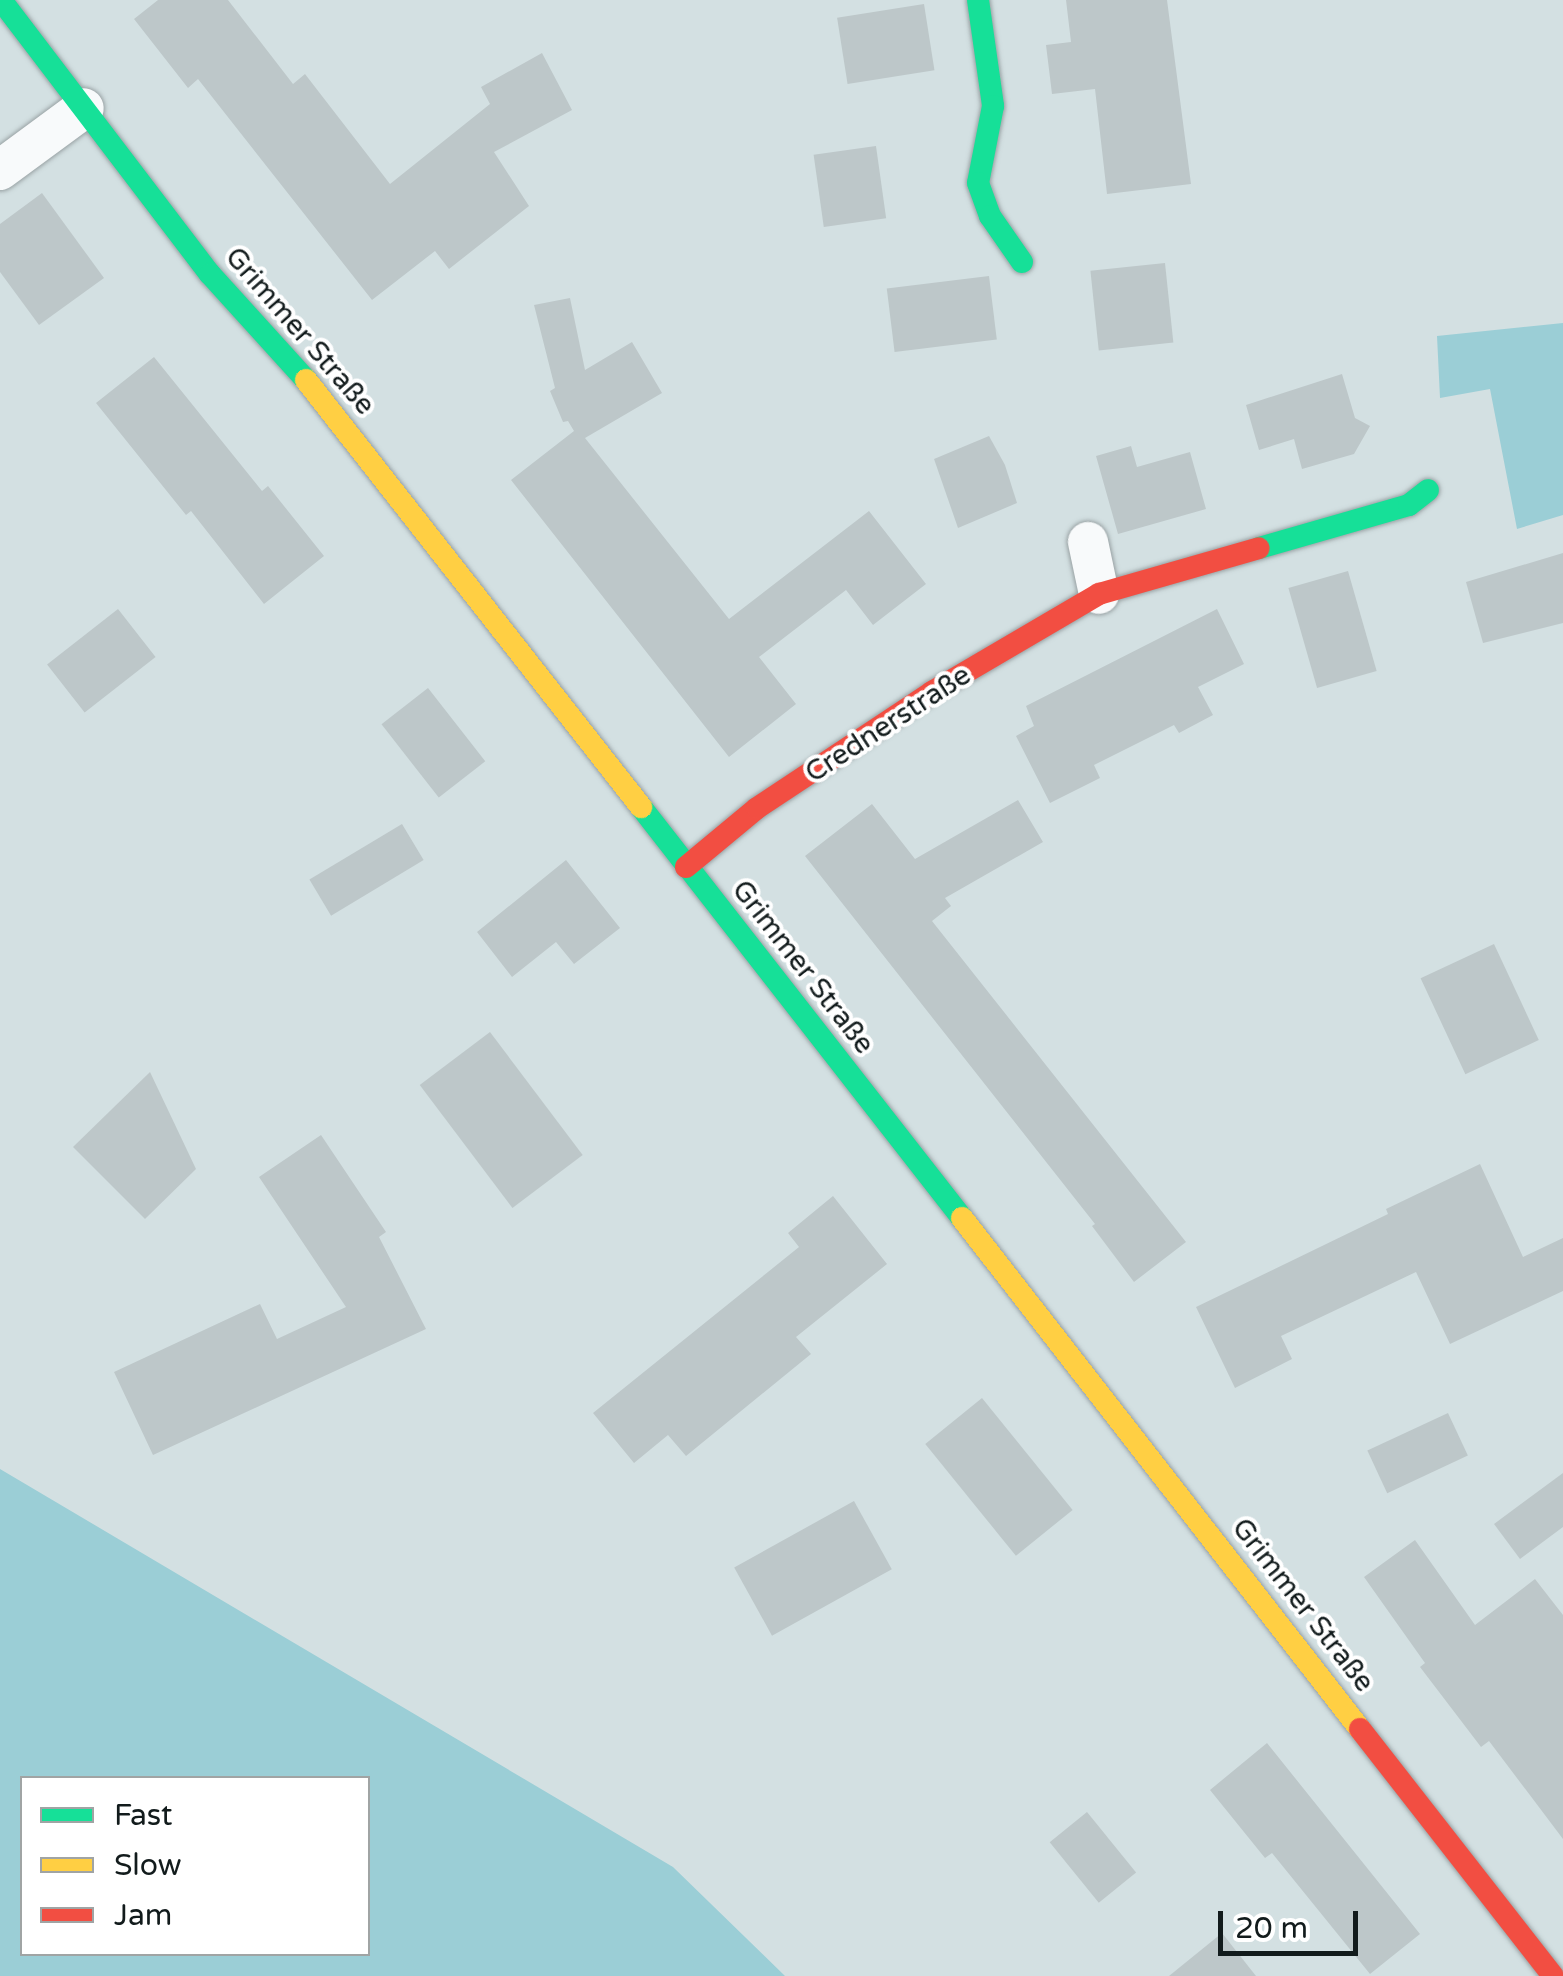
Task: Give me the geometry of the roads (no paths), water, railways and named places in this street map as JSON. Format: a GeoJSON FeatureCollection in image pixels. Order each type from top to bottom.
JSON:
{"type":"FeatureCollection","features":[{"type":"Feature","properties":{"kind":"main road","name":"Grimmer Straße"},"geometry":{"type":"LineString","coordinates":[[1,0],[210,274],[312,388],[412,512],[1553,1976]]}},
{"type":"Feature","properties":{"kind":"main road"},"geometry":{"type":"LineString","coordinates":[[978,0],[993,106],[978,183],[990,216],[1022,262]]}},
{"type":"Feature","properties":{"kind":"main road","name":"Crednerstraße"},"geometry":{"type":"LineString","coordinates":[[686,867],[758,808],[932,692],[1100,594],[1408,505],[1428,490]]}},
{"type":"Feature","properties":{"kind":"street"},"geometry":{"type":"LineString","coordinates":[[0,170],[84,108]]}},
{"type":"Feature","properties":{"kind":"street"},"geometry":{"type":"LineString","coordinates":[[1088,542],[1100,594]]}}]}
